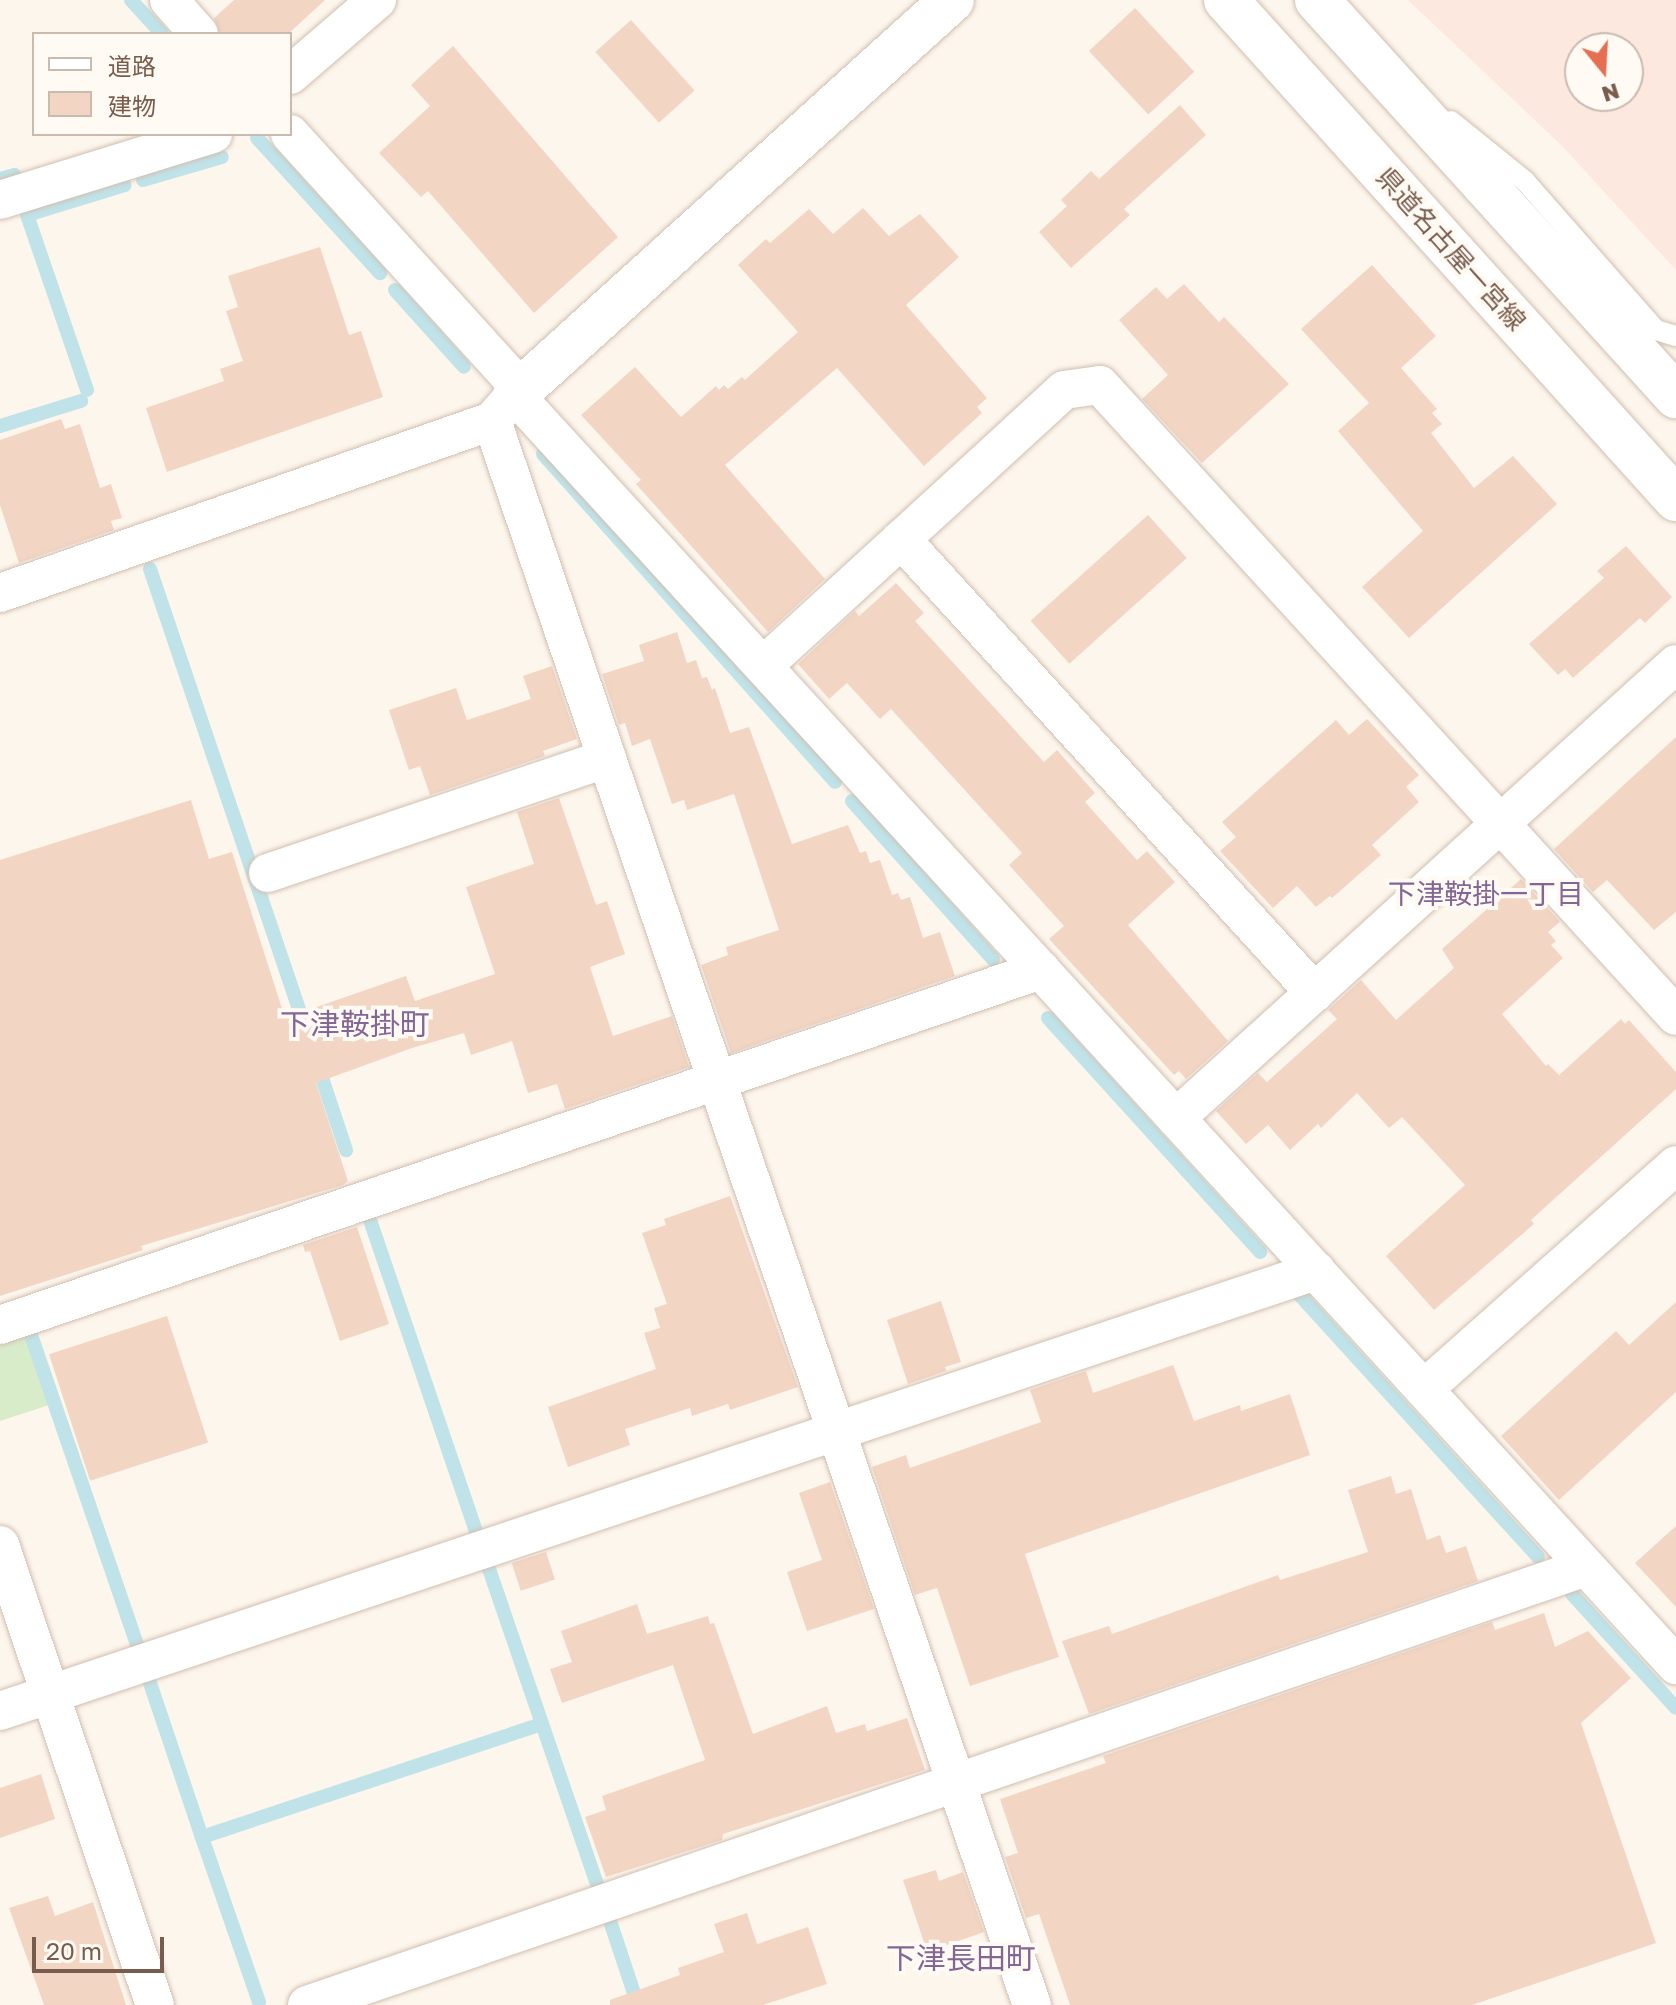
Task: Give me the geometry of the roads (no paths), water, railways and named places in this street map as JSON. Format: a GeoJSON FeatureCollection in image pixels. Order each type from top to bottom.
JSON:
{"type":"FeatureCollection","features":[{"type":"Feature","properties":{"kind":"main road"},"geometry":{"type":"LineString","coordinates":[[509,402],[952,0]]}},
{"type":"Feature","properties":{"kind":"main road","name":"県道名古屋一宮線"},"geometry":{"type":"LineString","coordinates":[[1226,0],[1676,499]]}},
{"type":"Feature","properties":{"kind":"main road"},"geometry":{"type":"LineString","coordinates":[[1317,0],[1676,396]]}},
{"type":"Feature","properties":{"kind":"street"},"geometry":{"type":"LineString","coordinates":[[169,0],[197,32]]}},
{"type":"Feature","properties":{"kind":"street"},"geometry":{"type":"LineString","coordinates":[[292,73],[377,0]]}},
{"type":"Feature","properties":{"kind":"street"},"geometry":{"type":"LineString","coordinates":[[0,200],[207,136]]}},
{"type":"Feature","properties":{"kind":"street"},"geometry":{"type":"LineString","coordinates":[[292,136],[509,402],[763,666],[1676,1665]]}},
{"type":"Feature","properties":{"kind":"street"},"geometry":{"type":"LineString","coordinates":[[763,666],[1064,390],[1100,385],[1676,1016]]}},
{"type":"Feature","properties":{"kind":"street"},"geometry":{"type":"LineString","coordinates":[[0,593],[509,402]]}},
{"type":"Feature","properties":{"kind":"street"},"geometry":{"type":"LineString","coordinates":[[509,402],[607,758],[1032,2005]]}},
{"type":"Feature","properties":{"kind":"street"},"geometry":{"type":"LineString","coordinates":[[901,539],[1315,993]]}},
{"type":"Feature","properties":{"kind":"street"},"geometry":{"type":"LineString","coordinates":[[1176,1118],[1676,664]]}},
{"type":"Feature","properties":{"kind":"street"},"geometry":{"type":"LineString","coordinates":[[268,873],[607,758]]}},
{"type":"Feature","properties":{"kind":"street"},"geometry":{"type":"LineString","coordinates":[[0,1325],[1041,970]]}},
{"type":"Feature","properties":{"kind":"street"},"geometry":{"type":"LineString","coordinates":[[1424,1389],[1676,1165]]}},
{"type":"Feature","properties":{"kind":"street"},"geometry":{"type":"LineString","coordinates":[[0,1711],[1316,1271]]}},
{"type":"Feature","properties":{"kind":"street"},"geometry":{"type":"LineString","coordinates":[[0,1545],[155,2005]]}},
{"type":"Feature","properties":{"kind":"street"},"geometry":{"type":"LineString","coordinates":[[307,2005],[1586,1567]]}},
{"type":"Feature","properties":{"kind":"lane"},"geometry":{"type":"LineString","coordinates":[[1358,45],[1525,181],[1656,330],[1676,336]]}},
{"type":"Feature","properties":{"kind":"waterway"},"geometry":{"type":"LineString","coordinates":[[131,0],[160,32]]}},
{"type":"Feature","properties":{"kind":"waterway"},"geometry":{"type":"LineString","coordinates":[[257,138],[380,273]]}},
{"type":"Feature","properties":{"kind":"waterway"},"geometry":{"type":"LineString","coordinates":[[143,180],[222,157]]}},
{"type":"Feature","properties":{"kind":"waterway"},"geometry":{"type":"LineString","coordinates":[[0,179],[14,175]]}},
{"type":"Feature","properties":{"kind":"waterway"},"geometry":{"type":"LineString","coordinates":[[87,390],[27,215],[125,185]]}},
{"type":"Feature","properties":{"kind":"waterway"},"geometry":{"type":"LineString","coordinates":[[395,290],[464,367]]}},
{"type":"Feature","properties":{"kind":"waterway"},"geometry":{"type":"LineString","coordinates":[[0,426],[81,401]]}},
{"type":"Feature","properties":{"kind":"waterway"},"geometry":{"type":"LineString","coordinates":[[543,454],[835,782]]}},
{"type":"Feature","properties":{"kind":"waterway"},"geometry":{"type":"LineString","coordinates":[[150,569],[305,1028]]}},
{"type":"Feature","properties":{"kind":"waterway"},"geometry":{"type":"LineString","coordinates":[[852,801],[993,959]]}},
{"type":"Feature","properties":{"kind":"waterway"},"geometry":{"type":"LineString","coordinates":[[1048,1018],[1260,1252]]}},
{"type":"Feature","properties":{"kind":"waterway"},"geometry":{"type":"LineString","coordinates":[[317,1063],[346,1150]]}},
{"type":"Feature","properties":{"kind":"waterway"},"geometry":{"type":"LineString","coordinates":[[369,1217],[476,1531]]}},
{"type":"Feature","properties":{"kind":"waterway"},"geometry":{"type":"LineString","coordinates":[[1297,1292],[1538,1557]]}},
{"type":"Feature","properties":{"kind":"waterway"},"geometry":{"type":"LineString","coordinates":[[31,1335],[137,1644]]}},
{"type":"Feature","properties":{"kind":"waterway"},"geometry":{"type":"LineString","coordinates":[[487,1563],[598,1887]]}},
{"type":"Feature","properties":{"kind":"waterway"},"geometry":{"type":"LineString","coordinates":[[1572,1594],[1676,1708]]}},
{"type":"Feature","properties":{"kind":"waterway"},"geometry":{"type":"LineString","coordinates":[[148,1677],[202,1837]]}},
{"type":"Feature","properties":{"kind":"waterway"},"geometry":{"type":"LineString","coordinates":[[259,2002],[202,1837],[542,1724]]}},
{"type":"Feature","properties":{"kind":"waterway"},"geometry":{"type":"LineString","coordinates":[[608,1915],[638,2005]]}},
{"type":"Feature","properties":{"kind":"district","name":"下津鞍掛一丁目"},"geometry":{"type":"Point","coordinates":[1486,894]}},
{"type":"Feature","properties":{"kind":"district","name":"下津鞍掛町"},"geometry":{"type":"Point","coordinates":[355,1024]}},
{"type":"Feature","properties":{"kind":"district","name":"下津長田町"},"geometry":{"type":"Point","coordinates":[961,1958]}}]}
